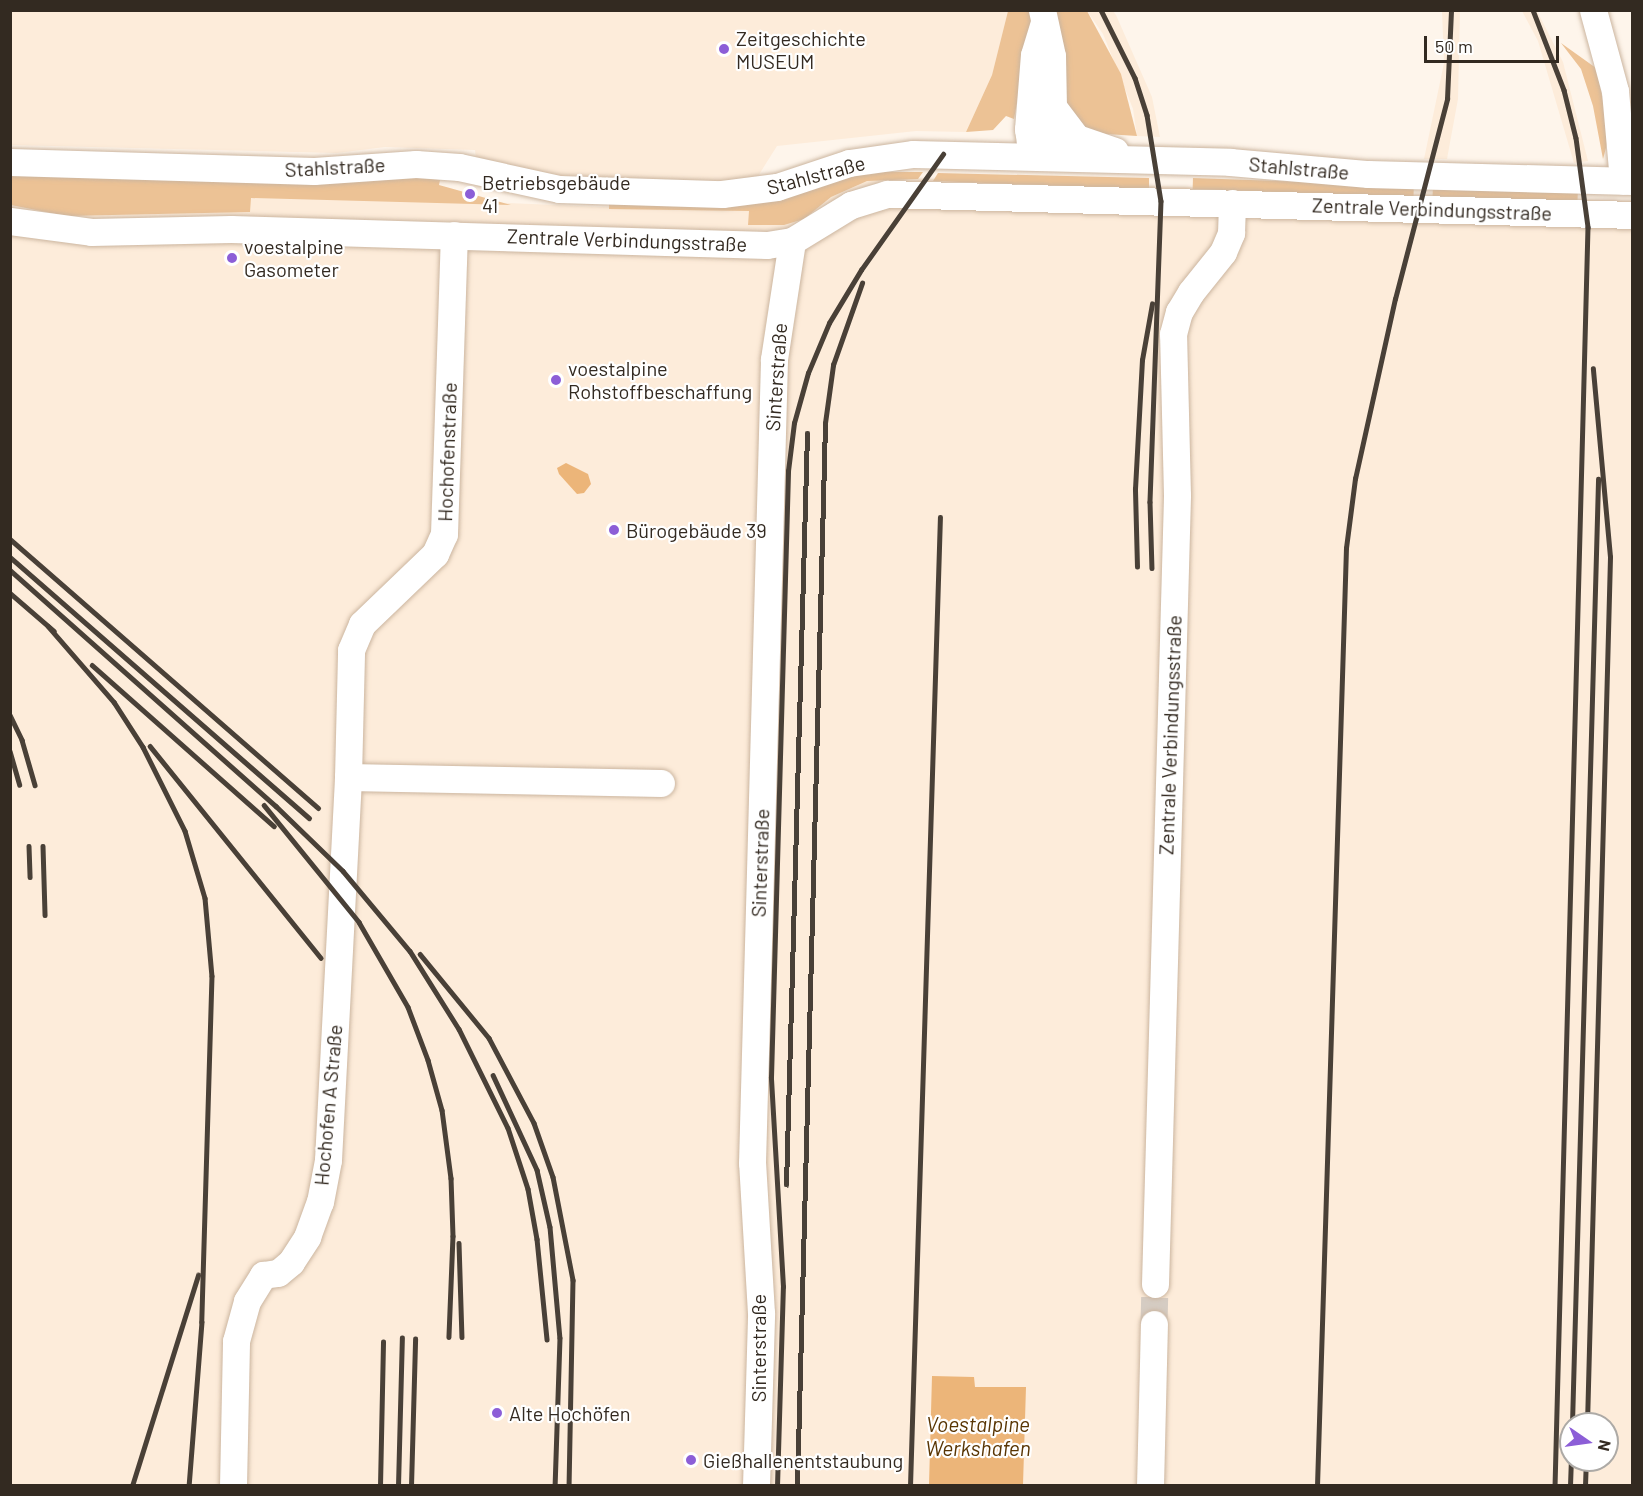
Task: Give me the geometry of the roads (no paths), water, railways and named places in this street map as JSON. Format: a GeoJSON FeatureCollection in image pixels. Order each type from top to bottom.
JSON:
{"type":"FeatureCollection","features":[{"type":"Feature","properties":{"kind":"street","name":"Stahlstraße"},"geometry":{"type":"LineString","coordinates":[[10,162],[314,171],[416,164],[459,167],[559,189],[722,194],[777,187],[849,163],[889,156],[964,155],[1142,160],[1368,174],[1628,181],[1615,91],[1593,10]]}},
{"type":"Feature","properties":{"kind":"street"},"geometry":{"type":"LineString","coordinates":[[1043,15],[1034,55],[1047,157]]}},
{"type":"Feature","properties":{"kind":"street"},"geometry":{"type":"LineString","coordinates":[[964,155],[1003,140],[1041,105]]}},
{"type":"Feature","properties":{"kind":"street"},"geometry":{"type":"LineString","coordinates":[[1041,105],[1077,138],[1142,160]]}},
{"type":"Feature","properties":{"kind":"street","name":"Zentrale Verbindungsstraße"},"geometry":{"type":"LineString","coordinates":[[10,221],[91,232],[201,228],[767,244],[792,241],[851,205],[887,194],[1632,214]]}},
{"type":"Feature","properties":{"kind":"street","name":"Zentrale Verbindungsstraße"},"geometry":{"type":"LineString","coordinates":[[1155,1284],[1177,495],[1173,334],[1185,302],[1223,252],[1231,233],[1232,203]]}},
{"type":"Feature","properties":{"kind":"street","name":"Hochofenstraße"},"geometry":{"type":"LineString","coordinates":[[339,944],[348,777],[351,650],[355,635],[435,554],[444,534],[454,235]]}},
{"type":"Feature","properties":{"kind":"street","name":"Sinterstraße"},"geometry":{"type":"LineString","coordinates":[[756,1485],[761,1313],[752,1163],[773,383],[776,338],[792,241]]}},
{"type":"Feature","properties":{"kind":"street"},"geometry":{"type":"LineString","coordinates":[[348,777],[661,783]]}},
{"type":"Feature","properties":{"kind":"street","name":"Hochofen A Straße"},"geometry":{"type":"LineString","coordinates":[[233,1485],[236,1341],[247,1301],[263,1275],[278,1273],[291,1262],[308,1237],[320,1202],[327,1160],[339,944]]}},
{"type":"Feature","properties":{"kind":"street"},"geometry":{"type":"LineString","coordinates":[[1150,1485],[1154,1323]]}},
{"type":"Feature","properties":{"kind":"water"},"geometry":{"type":"Polygon","coordinates":[[[566,463],[588,474],[591,484],[584,493],[577,494],[559,474],[557,468],[566,463]]]}},
{"type":"Feature","properties":{"kind":"water","name":"Voestalpine Werkshafen"},"geometry":{"type":"Polygon","coordinates":[[[932,1376],[974,1377],[975,1387],[1026,1387],[1023,1485],[929,1485],[932,1376]]]}},
{"type":"Feature","properties":{"kind":"tunnel"},"geometry":{"type":"LineString","coordinates":[[1154,1324],[1155,1284]]}},
{"type":"Feature","properties":{"kind":"railway"},"geometry":{"type":"LineString","coordinates":[[1101,10],[1135,78],[1147,115],[1161,201],[1150,502],[1152,568]]}},
{"type":"Feature","properties":{"kind":"railway"},"geometry":{"type":"LineString","coordinates":[[1317,1486],[1346,548],[1355,479],[1395,299],[1447,99],[1451,10]]}},
{"type":"Feature","properties":{"kind":"railway"},"geometry":{"type":"LineString","coordinates":[[1533,10],[1564,90],[1576,138],[1588,227],[1555,1486]]}},
{"type":"Feature","properties":{"kind":"railway"},"geometry":{"type":"LineString","coordinates":[[777,1486],[783,1287],[771,1077],[788,471],[794,423],[808,373],[829,323],[861,270],[943,154]]}},
{"type":"Feature","properties":{"kind":"railway"},"geometry":{"type":"LineString","coordinates":[[797,1486],[825,423],[833,365],[862,283]]}},
{"type":"Feature","properties":{"kind":"railway"},"geometry":{"type":"LineString","coordinates":[[1137,567],[1135,489],[1142,360],[1152,304]]}},
{"type":"Feature","properties":{"kind":"railway"},"geometry":{"type":"LineString","coordinates":[[1587,1412],[1610,557],[1593,369]]}},
{"type":"Feature","properties":{"kind":"railway"},"geometry":{"type":"LineString","coordinates":[[786,1185],[807,433]]}},
{"type":"Feature","properties":{"kind":"railway"},"geometry":{"type":"LineString","coordinates":[[1572,1412],[1598,479]]}},
{"type":"Feature","properties":{"kind":"railway"},"geometry":{"type":"LineString","coordinates":[[910,1486],[940,517]]}},
{"type":"Feature","properties":{"kind":"railway"},"geometry":{"type":"LineString","coordinates":[[10,539],[318,808]]}},
{"type":"Feature","properties":{"kind":"railway"},"geometry":{"type":"LineString","coordinates":[[10,557],[309,818]]}},
{"type":"Feature","properties":{"kind":"railway"},"geometry":{"type":"LineString","coordinates":[[10,570],[276,806],[343,871],[410,951],[459,1029],[508,1128],[528,1189],[537,1239],[547,1340]]}},
{"type":"Feature","properties":{"kind":"railway"},"geometry":{"type":"LineString","coordinates":[[10,593],[54,631]]}},
{"type":"Feature","properties":{"kind":"railway"},"geometry":{"type":"LineString","coordinates":[[48,626],[114,702],[143,747],[185,831],[205,898],[212,976],[202,1322],[189,1486]]}},
{"type":"Feature","properties":{"kind":"railway"},"geometry":{"type":"LineString","coordinates":[[92,665],[274,826]]}},
{"type":"Feature","properties":{"kind":"railway"},"geometry":{"type":"LineString","coordinates":[[10,715],[22,740],[35,785]]}},
{"type":"Feature","properties":{"kind":"railway"},"geometry":{"type":"LineString","coordinates":[[150,746],[321,958]]}},
{"type":"Feature","properties":{"kind":"railway"},"geometry":{"type":"LineString","coordinates":[[10,751],[20,785]]}},
{"type":"Feature","properties":{"kind":"railway"},"geometry":{"type":"LineString","coordinates":[[264,805],[359,922],[408,1007],[428,1060],[442,1110],[451,1178],[453,1236],[449,1337]]}},
{"type":"Feature","properties":{"kind":"railway"},"geometry":{"type":"LineString","coordinates":[[29,846],[30,877]]}},
{"type":"Feature","properties":{"kind":"railway"},"geometry":{"type":"LineString","coordinates":[[43,846],[45,915]]}},
{"type":"Feature","properties":{"kind":"railway"},"geometry":{"type":"LineString","coordinates":[[420,954],[489,1038],[534,1123],[553,1177],[573,1280],[569,1486]]}},
{"type":"Feature","properties":{"kind":"railway"},"geometry":{"type":"LineString","coordinates":[[493,1075],[537,1170],[550,1227],[560,1338],[555,1486]]}},
{"type":"Feature","properties":{"kind":"railway"},"geometry":{"type":"LineString","coordinates":[[459,1243],[462,1337]]}},
{"type":"Feature","properties":{"kind":"railway"},"geometry":{"type":"LineString","coordinates":[[132,1486],[198,1275]]}},
{"type":"Feature","properties":{"kind":"railway"},"geometry":{"type":"LineString","coordinates":[[398,1486],[402,1338]]}},
{"type":"Feature","properties":{"kind":"railway"},"geometry":{"type":"LineString","coordinates":[[411,1486],[415,1339]]}},
{"type":"Feature","properties":{"kind":"railway"},"geometry":{"type":"LineString","coordinates":[[380,1486],[383,1342]]}},
{"type":"Feature","properties":{"kind":"railway"},"geometry":{"type":"LineString","coordinates":[[1570,1486],[1571,1472]]}},
{"type":"Feature","properties":{"kind":"railway"},"geometry":{"type":"LineString","coordinates":[[1585,1486],[1586,1472]]}},
{"type":"Feature","properties":{"kind":"place","name":"Zeitgeschichte MUSEUM"},"geometry":{"type":"Point","coordinates":[724,49]}},
{"type":"Feature","properties":{"kind":"place","name":"Betriebsgebäude 41"},"geometry":{"type":"Point","coordinates":[470,194]}},
{"type":"Feature","properties":{"kind":"place","name":"voestalpine Gasometer"},"geometry":{"type":"Point","coordinates":[232,258]}},
{"type":"Feature","properties":{"kind":"place","name":"voestalpine Rohstoffbeschaffung"},"geometry":{"type":"Point","coordinates":[556,380]}},
{"type":"Feature","properties":{"kind":"place","name":"Bürogebäude 39"},"geometry":{"type":"Point","coordinates":[614,530]}},
{"type":"Feature","properties":{"kind":"place","name":"Alte Hochöfen"},"geometry":{"type":"Point","coordinates":[497,1413]}},
{"type":"Feature","properties":{"kind":"place","name":"Gießhallenentstaubung"},"geometry":{"type":"Point","coordinates":[691,1460]}}]}
